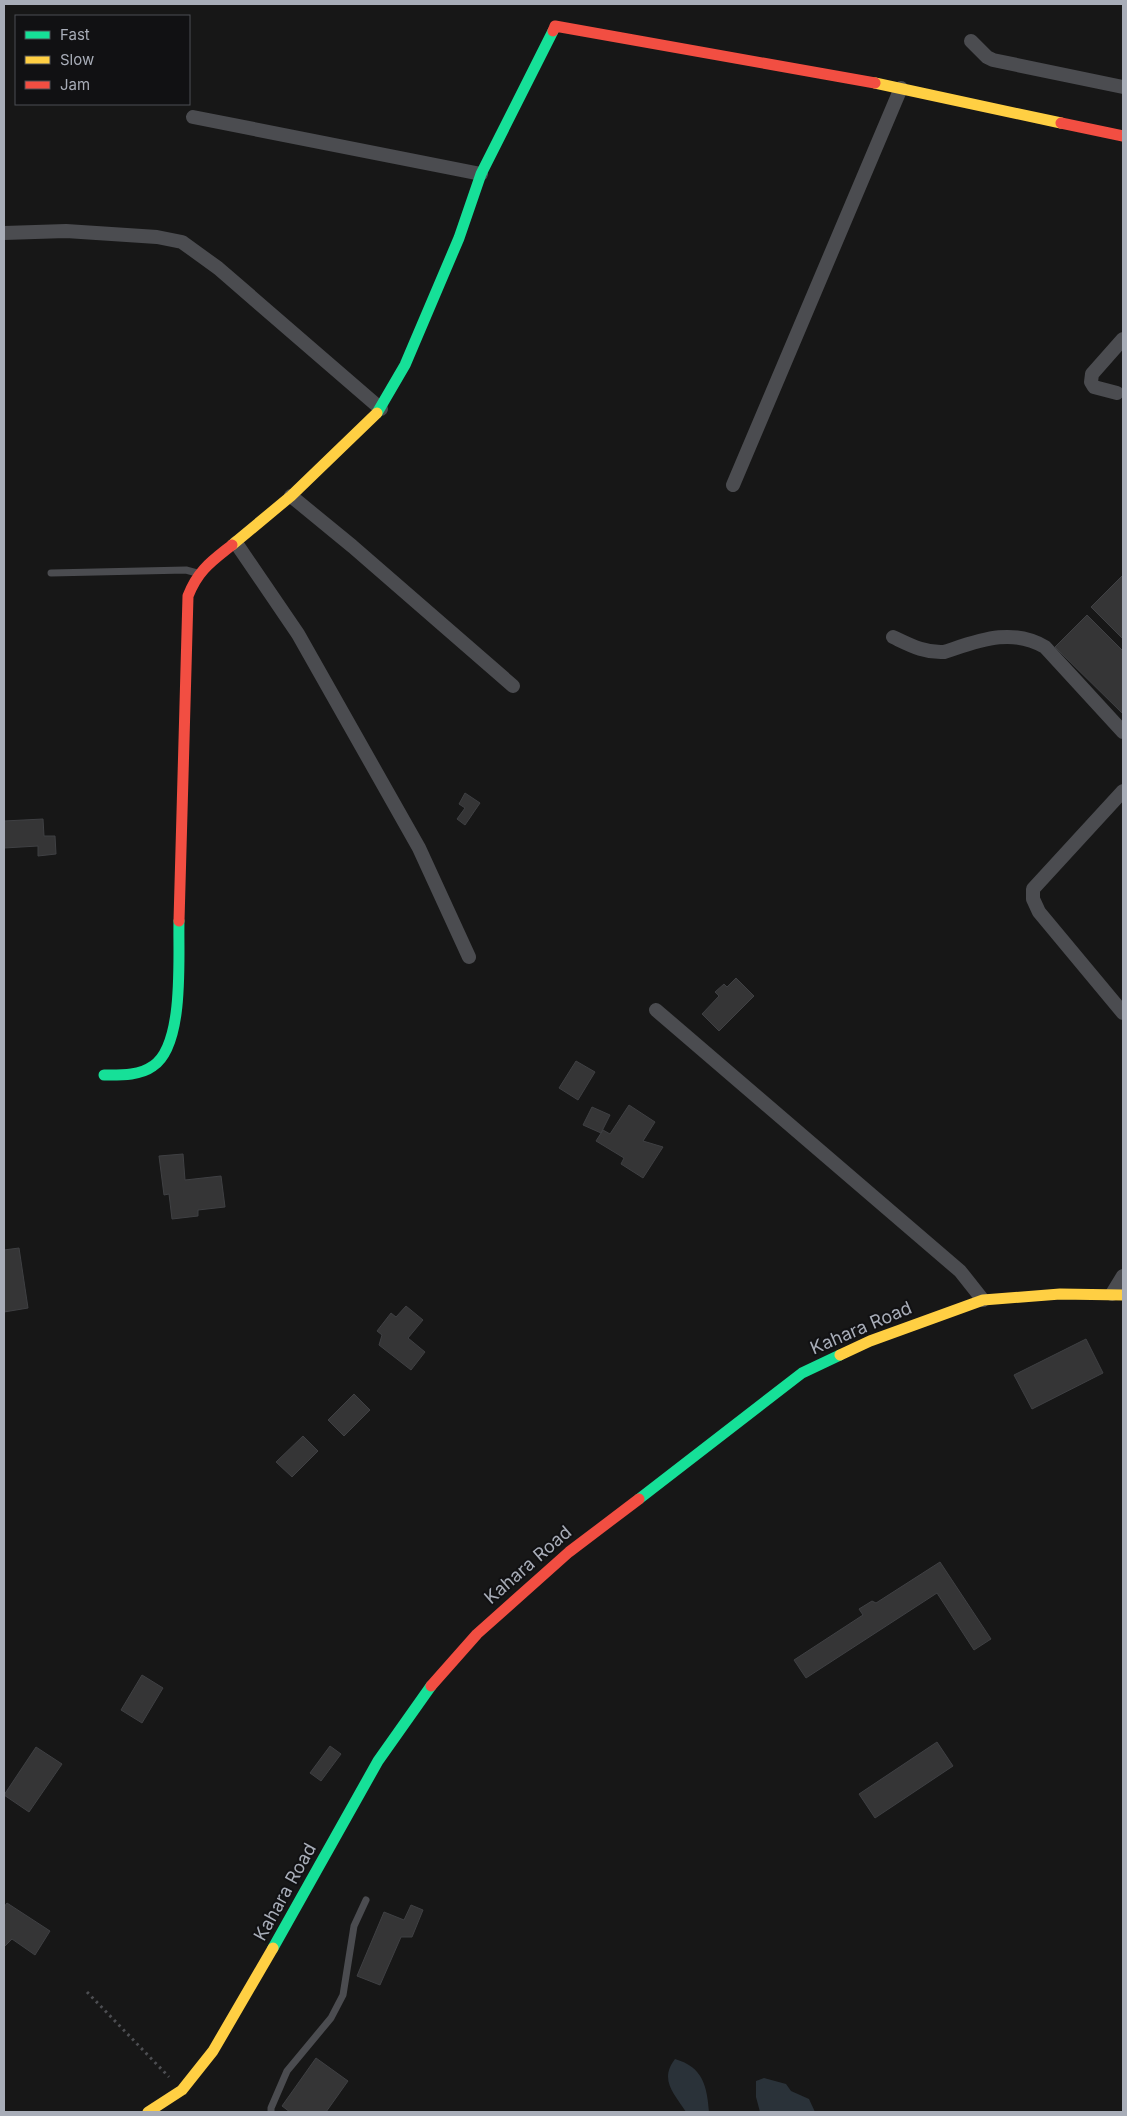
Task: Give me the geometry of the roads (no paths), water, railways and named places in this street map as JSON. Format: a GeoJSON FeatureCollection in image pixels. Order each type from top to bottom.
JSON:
{"type":"FeatureCollection","features":[{"type":"Feature","properties":{"kind":"street"},"geometry":{"type":"LineString","coordinates":[[104,1075],[125,1075],[153,1068],[164,1055],[173,1035],[182,844],[183,710],[188,596],[194,580],[291,496],[381,409],[405,365],[434,299],[459,238],[481,174],[555,26],[901,88],[1123,136]]}},
{"type":"Feature","properties":{"kind":"street"},"geometry":{"type":"LineString","coordinates":[[971,41],[987,57],[993,60],[1123,87]]}},
{"type":"Feature","properties":{"kind":"street"},"geometry":{"type":"LineString","coordinates":[[733,485],[901,88]]}},
{"type":"Feature","properties":{"kind":"street"},"geometry":{"type":"LineString","coordinates":[[193,117],[481,174]]}},
{"type":"Feature","properties":{"kind":"street"},"geometry":{"type":"LineString","coordinates":[[4,233],[66,231],[157,237],[182,242],[218,268],[381,409]]}},
{"type":"Feature","properties":{"kind":"street"},"geometry":{"type":"LineString","coordinates":[[1117,393],[1094,387],[1091,382],[1092,374],[1123,340]]}},
{"type":"Feature","properties":{"kind":"street"},"geometry":{"type":"LineString","coordinates":[[291,496],[352,546],[513,686]]}},
{"type":"Feature","properties":{"kind":"street"},"geometry":{"type":"LineString","coordinates":[[236,543],[298,634],[419,848],[469,957]]}},
{"type":"Feature","properties":{"kind":"street"},"geometry":{"type":"LineString","coordinates":[[893,637],[921,650],[934,653],[944,652],[998,636],[1017,636],[1034,641],[1045,647],[1123,732]]}},
{"type":"Feature","properties":{"kind":"street"},"geometry":{"type":"LineString","coordinates":[[1123,791],[1033,889],[1033,899],[1039,912],[1123,1013]]}},
{"type":"Feature","properties":{"kind":"street"},"geometry":{"type":"LineString","coordinates":[[656,1010],[960,1271],[983,1300]]}},
{"type":"Feature","properties":{"kind":"street"},"geometry":{"type":"LineString","coordinates":[[1118,1295],[1123,1276]]}},
{"type":"Feature","properties":{"kind":"street","name":"Kahara Road"},"geometry":{"type":"LineString","coordinates":[[148,2112],[182,2090],[213,2051],[241,2006],[378,1761],[433,1684],[477,1634],[569,1552],[802,1373],[870,1341],[983,1300],[1060,1294],[1118,1295]]}},
{"type":"Feature","properties":{"kind":"lane"},"geometry":{"type":"LineString","coordinates":[[51,573],[186,570],[200,573]]}},
{"type":"Feature","properties":{"kind":"lane"},"geometry":{"type":"LineString","coordinates":[[271,2112],[287,2071],[331,2018],[342,1995],[354,1926],[366,1900]]}}]}
